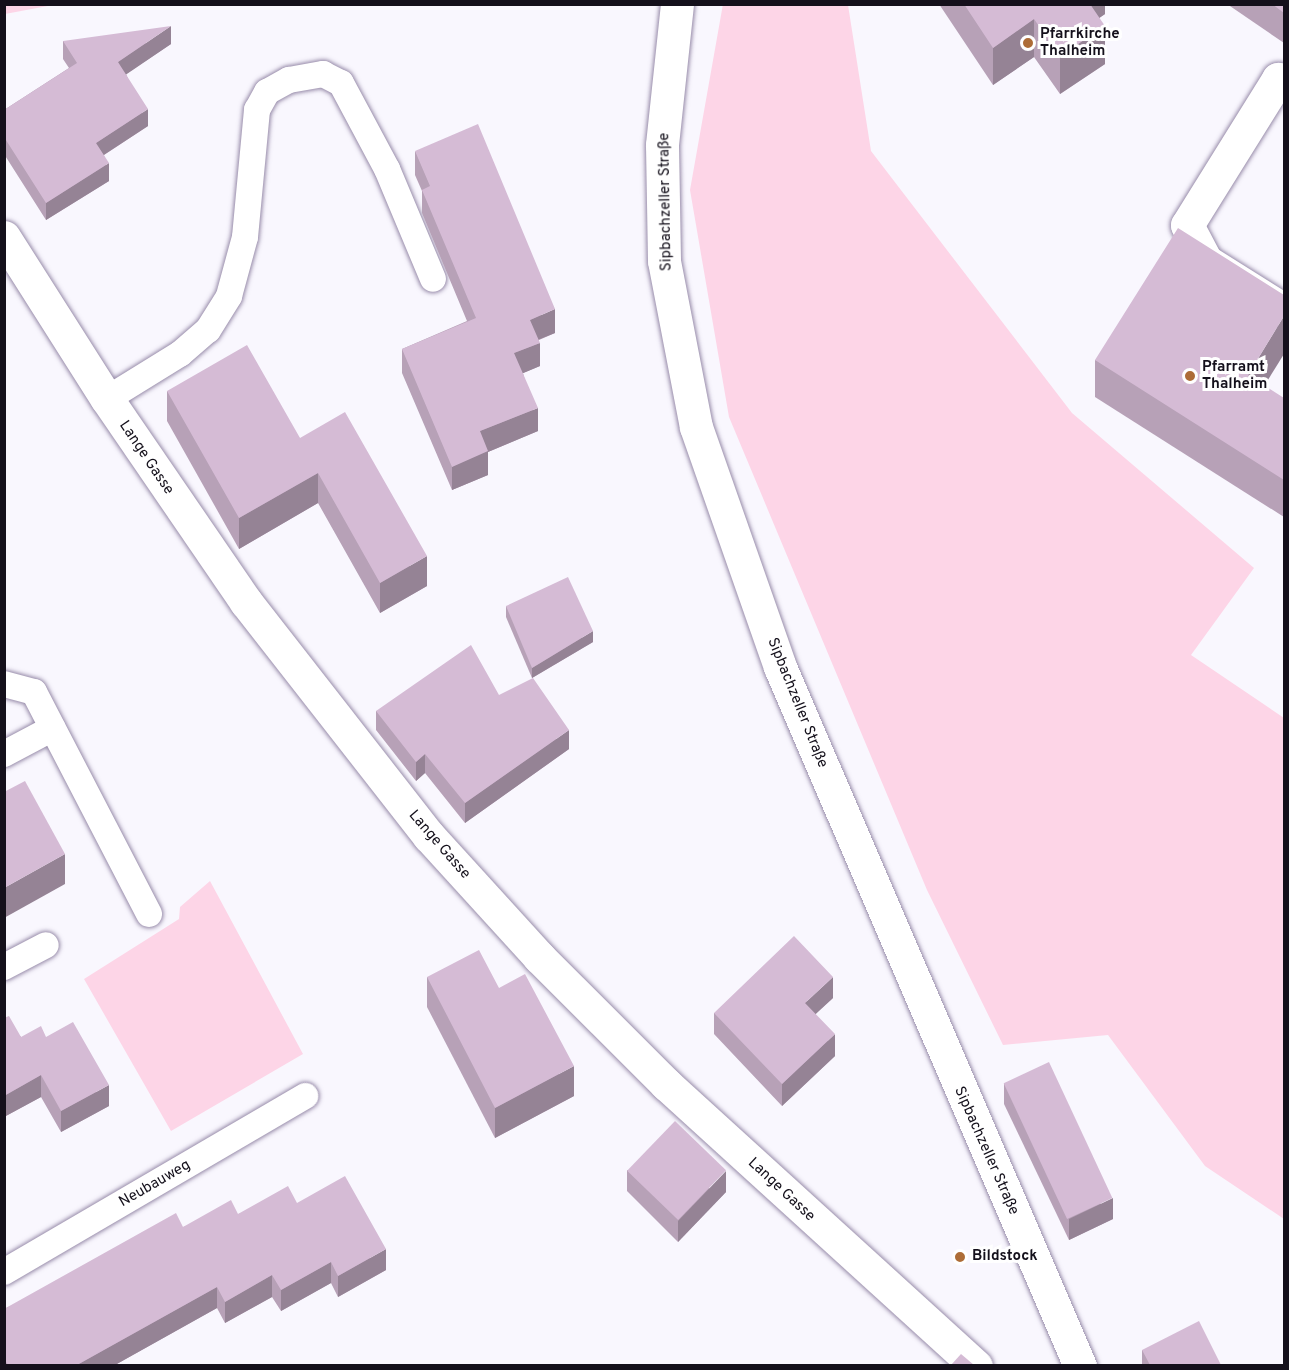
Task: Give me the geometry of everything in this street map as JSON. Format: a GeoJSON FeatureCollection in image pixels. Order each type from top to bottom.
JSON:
{"type":"FeatureCollection","features":[{"type":"Feature","properties":{"kind":"street","name":"Sipbachzeller Straße"},"geometry":{"type":"LineString","coordinates":[[677,4],[662,145],[664,261],[696,427],[780,667],[1080,1365]]}},
{"type":"Feature","properties":{"kind":"street"},"geometry":{"type":"LineString","coordinates":[[1284,84],[1278,79],[1187,225],[1206,261],[1284,310]]}},
{"type":"Feature","properties":{"kind":"street","name":"Lange Gasse"},"geometry":{"type":"LineString","coordinates":[[4,237],[107,399],[253,611],[437,844],[539,957],[666,1084],[976,1365]]}},
{"type":"Feature","properties":{"kind":"lane"},"geometry":{"type":"LineString","coordinates":[[107,399],[180,354],[208,330],[229,296],[245,237],[257,110],[267,93],[289,80],[323,74],[341,82],[387,170],[433,279]]}},
{"type":"Feature","properties":{"kind":"lane"},"geometry":{"type":"LineString","coordinates":[[4,684],[34,692],[149,914]]}},
{"type":"Feature","properties":{"kind":"lane"},"geometry":{"type":"LineString","coordinates":[[4,754],[52,728]]}},
{"type":"Feature","properties":{"kind":"lane"},"geometry":{"type":"LineString","coordinates":[[4,967],[45,945]]}},
{"type":"Feature","properties":{"kind":"lane","name":"Neubauweg"},"geometry":{"type":"LineString","coordinates":[[4,1272],[305,1096]]}},
{"type":"Feature","properties":{"kind":"shaded area"},"geometry":{"type":"Polygon","coordinates":[[[5,4],[53,4],[53,5],[5,14],[5,4]]]}},
{"type":"Feature","properties":{"kind":"shaded area"},"geometry":{"type":"Polygon","coordinates":[[[723,4],[848,5],[871,151],[1072,413],[1254,568],[1191,655],[1284,718],[1284,1219],[1205,1166],[1108,1035],[1003,1045],[927,890],[729,417],[690,190],[723,4]]]}},
{"type":"Feature","properties":{"kind":"shaded area"},"geometry":{"type":"Polygon","coordinates":[[[210,881],[303,1054],[171,1131],[84,979],[179,919],[180,907],[210,881]]]}},
{"type":"Feature","properties":{"kind":"building"},"geometry":{"type":"Polygon","coordinates":[[[964,4],[1090,4],[1105,26],[1060,56],[1034,19],[993,48],[964,4]]]}},
{"type":"Feature","properties":{"kind":"building"},"geometry":{"type":"Polygon","coordinates":[[[1272,4],[1284,4],[1284,13],[1272,4]]]}},
{"type":"Feature","properties":{"kind":"building"},"geometry":{"type":"Polygon","coordinates":[[[171,26],[118,62],[148,109],[96,143],[109,163],[46,203],[4,137],[4,110],[77,63],[63,41],[171,26]]]}},
{"type":"Feature","properties":{"kind":"building"},"geometry":{"type":"Polygon","coordinates":[[[478,124],[555,309],[530,320],[540,343],[514,353],[538,408],[480,431],[488,451],[452,467],[402,349],[476,318],[422,190],[430,186],[415,151],[478,124]]]}},
{"type":"Feature","properties":{"kind":"building","name":"Pfarramt Thalheim"},"geometry":{"type":"Polygon","coordinates":[[[1178,228],[1284,295],[1284,316],[1248,375],[1284,398],[1284,480],[1095,360],[1178,228]]]}},
{"type":"Feature","properties":{"kind":"building"},"geometry":{"type":"Polygon","coordinates":[[[247,345],[300,438],[345,412],[427,556],[380,583],[318,473],[239,518],[167,391],[247,345]]]}},
{"type":"Feature","properties":{"kind":"building"},"geometry":{"type":"Polygon","coordinates":[[[568,577],[593,631],[532,668],[506,606],[568,577]]]}},
{"type":"Feature","properties":{"kind":"building"},"geometry":{"type":"Polygon","coordinates":[[[471,645],[499,695],[533,678],[569,730],[465,803],[425,754],[416,762],[376,711],[471,645]]]}},
{"type":"Feature","properties":{"kind":"building"},"geometry":{"type":"Polygon","coordinates":[[[25,781],[65,854],[4,888],[4,792],[25,781]]]}},
{"type":"Feature","properties":{"kind":"building"},"geometry":{"type":"Polygon","coordinates":[[[794,936],[833,977],[805,1003],[835,1034],[782,1084],[714,1013],[794,936]]]}},
{"type":"Feature","properties":{"kind":"building"},"geometry":{"type":"Polygon","coordinates":[[[479,950],[499,988],[525,974],[574,1066],[495,1108],[427,977],[479,950]]]}},
{"type":"Feature","properties":{"kind":"building"},"geometry":{"type":"Polygon","coordinates":[[[9,1016],[21,1037],[41,1026],[46,1037],[73,1022],[109,1085],[61,1111],[41,1075],[4,1096],[4,1018],[9,1016]]]}},
{"type":"Feature","properties":{"kind":"building"},"geometry":{"type":"Polygon","coordinates":[[[1049,1062],[1112,1198],[1067,1219],[1004,1083],[1049,1062]]]}},
{"type":"Feature","properties":{"kind":"building"},"geometry":{"type":"Polygon","coordinates":[[[675,1121],[726,1170],[678,1220],[627,1171],[675,1121]]]}},
{"type":"Feature","properties":{"kind":"building"},"geometry":{"type":"Polygon","coordinates":[[[345,1176],[386,1249],[338,1276],[331,1262],[281,1290],[272,1275],[225,1302],[217,1287],[77,1365],[8,1365],[4,1359],[4,1309],[176,1213],[183,1227],[231,1200],[238,1214],[288,1186],[297,1203],[345,1176]]]}},
{"type":"Feature","properties":{"kind":"building"},"geometry":{"type":"Polygon","coordinates":[[[1199,1321],[1221,1365],[1150,1365],[1142,1350],[1199,1321]]]}},
{"type":"Feature","properties":{"kind":"building"},"geometry":{"type":"Polygon","coordinates":[[[961,1354],[974,1365],[951,1365],[961,1354]]]}},
{"type":"Feature","properties":{"kind":"place","name":"Pfarrkirche Thalheim"},"geometry":{"type":"Point","coordinates":[1028,43]}},
{"type":"Feature","properties":{"kind":"place","name":"Pfarramt Thalheim"},"geometry":{"type":"Point","coordinates":[1190,376]}},
{"type":"Feature","properties":{"kind":"place","name":"Bildstock"},"geometry":{"type":"Point","coordinates":[960,1257]}}]}
